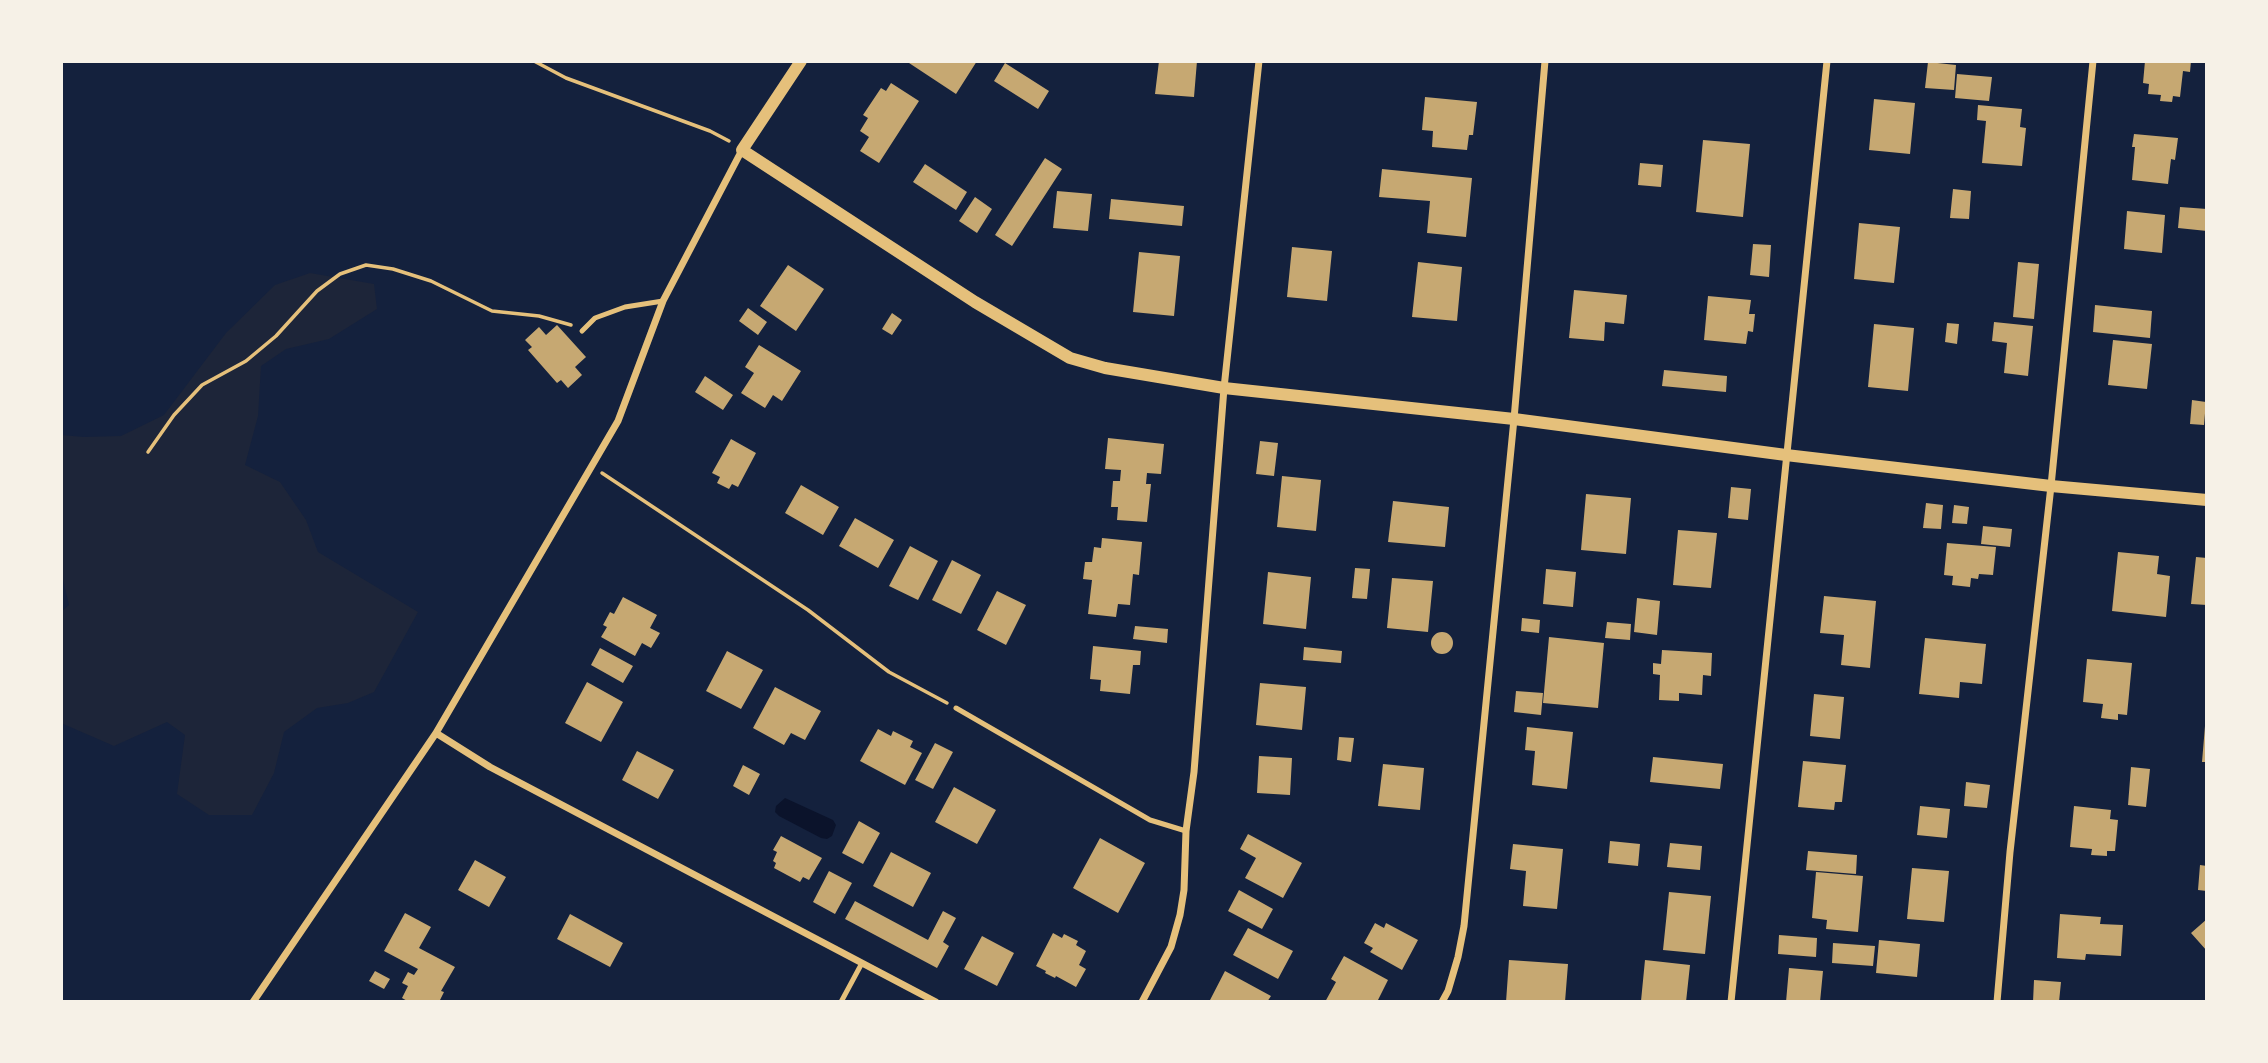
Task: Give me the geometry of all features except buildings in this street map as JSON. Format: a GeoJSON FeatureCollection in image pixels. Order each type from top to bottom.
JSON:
{"type":"FeatureCollection","features":[{"type":"Feature","properties":{"kind":"street"},"geometry":{"type":"LineString","coordinates":[[253,1002],[436,733],[618,421],[663,301],[743,149],[801,61]]}},
{"type":"Feature","properties":{"kind":"street"},"geometry":{"type":"LineString","coordinates":[[1142,1002],[1171,947],[1184,890],[1186,831],[1194,772],[1224,388],[1259,61]]}},
{"type":"Feature","properties":{"kind":"street"},"geometry":{"type":"LineString","coordinates":[[1442,1002],[1458,957],[1464,926],[1514,419],[1545,61]]}},
{"type":"Feature","properties":{"kind":"street"},"geometry":{"type":"LineString","coordinates":[[1731,1002],[1828,61]]}},
{"type":"Feature","properties":{"kind":"street"},"geometry":{"type":"LineString","coordinates":[[1997,1002],[2010,852],[2051,486],[2093,61]]}},
{"type":"Feature","properties":{"kind":"street"},"geometry":{"type":"LineString","coordinates":[[743,149],[975,302],[1070,358],[1105,368],[1224,388],[1514,419],[2051,486],[2207,500]]}},
{"type":"Feature","properties":{"kind":"street"},"geometry":{"type":"LineString","coordinates":[[436,733],[490,767],[936,1002]]}},
{"type":"Feature","properties":{"kind":"lane"},"geometry":{"type":"LineString","coordinates":[[582,331],[595,318],[615,310],[663,301]]}},
{"type":"Feature","properties":{"kind":"lane"},"geometry":{"type":"LineString","coordinates":[[956,708],[1150,820],[1186,831]]}},
{"type":"Feature","properties":{"kind":"lane"},"geometry":{"type":"LineString","coordinates":[[841,1002],[862,963]]}},
{"type":"Feature","properties":{"kind":"path"},"geometry":{"type":"LineString","coordinates":[[534,61],[566,78],[710,131],[743,149]]}},
{"type":"Feature","properties":{"kind":"path"},"geometry":{"type":"LineString","coordinates":[[148,452],[174,415],[202,385],[246,361],[276,336],[317,291],[332,279],[366,265],[393,269],[431,281],[492,311],[559,320],[582,331]]}},
{"type":"Feature","properties":{"kind":"path"},"geometry":{"type":"LineString","coordinates":[[591,466],[808,610],[889,672],[956,708]]}},
{"type":"Feature","properties":{"kind":"shaded area"},"geometry":{"type":"Polygon","coordinates":[[[310,273],[374,284],[377,309],[329,339],[286,349],[261,366],[258,416],[245,465],[280,482],[306,520],[318,552],[418,612],[374,692],[348,703],[317,708],[284,732],[274,773],[252,815],[209,815],[177,794],[185,735],[167,722],[114,746],[61,723],[61,612],[69,605],[61,571],[61,435],[121,436],[164,415],[226,333],[275,285],[310,273]]]}},
{"type":"Feature","properties":{"kind":"shaded area"},"geometry":{"type":"Polygon","coordinates":[[[785,798],[833,820],[836,825],[832,836],[821,838],[779,816],[775,812],[776,806],[785,798]]]}}]}
